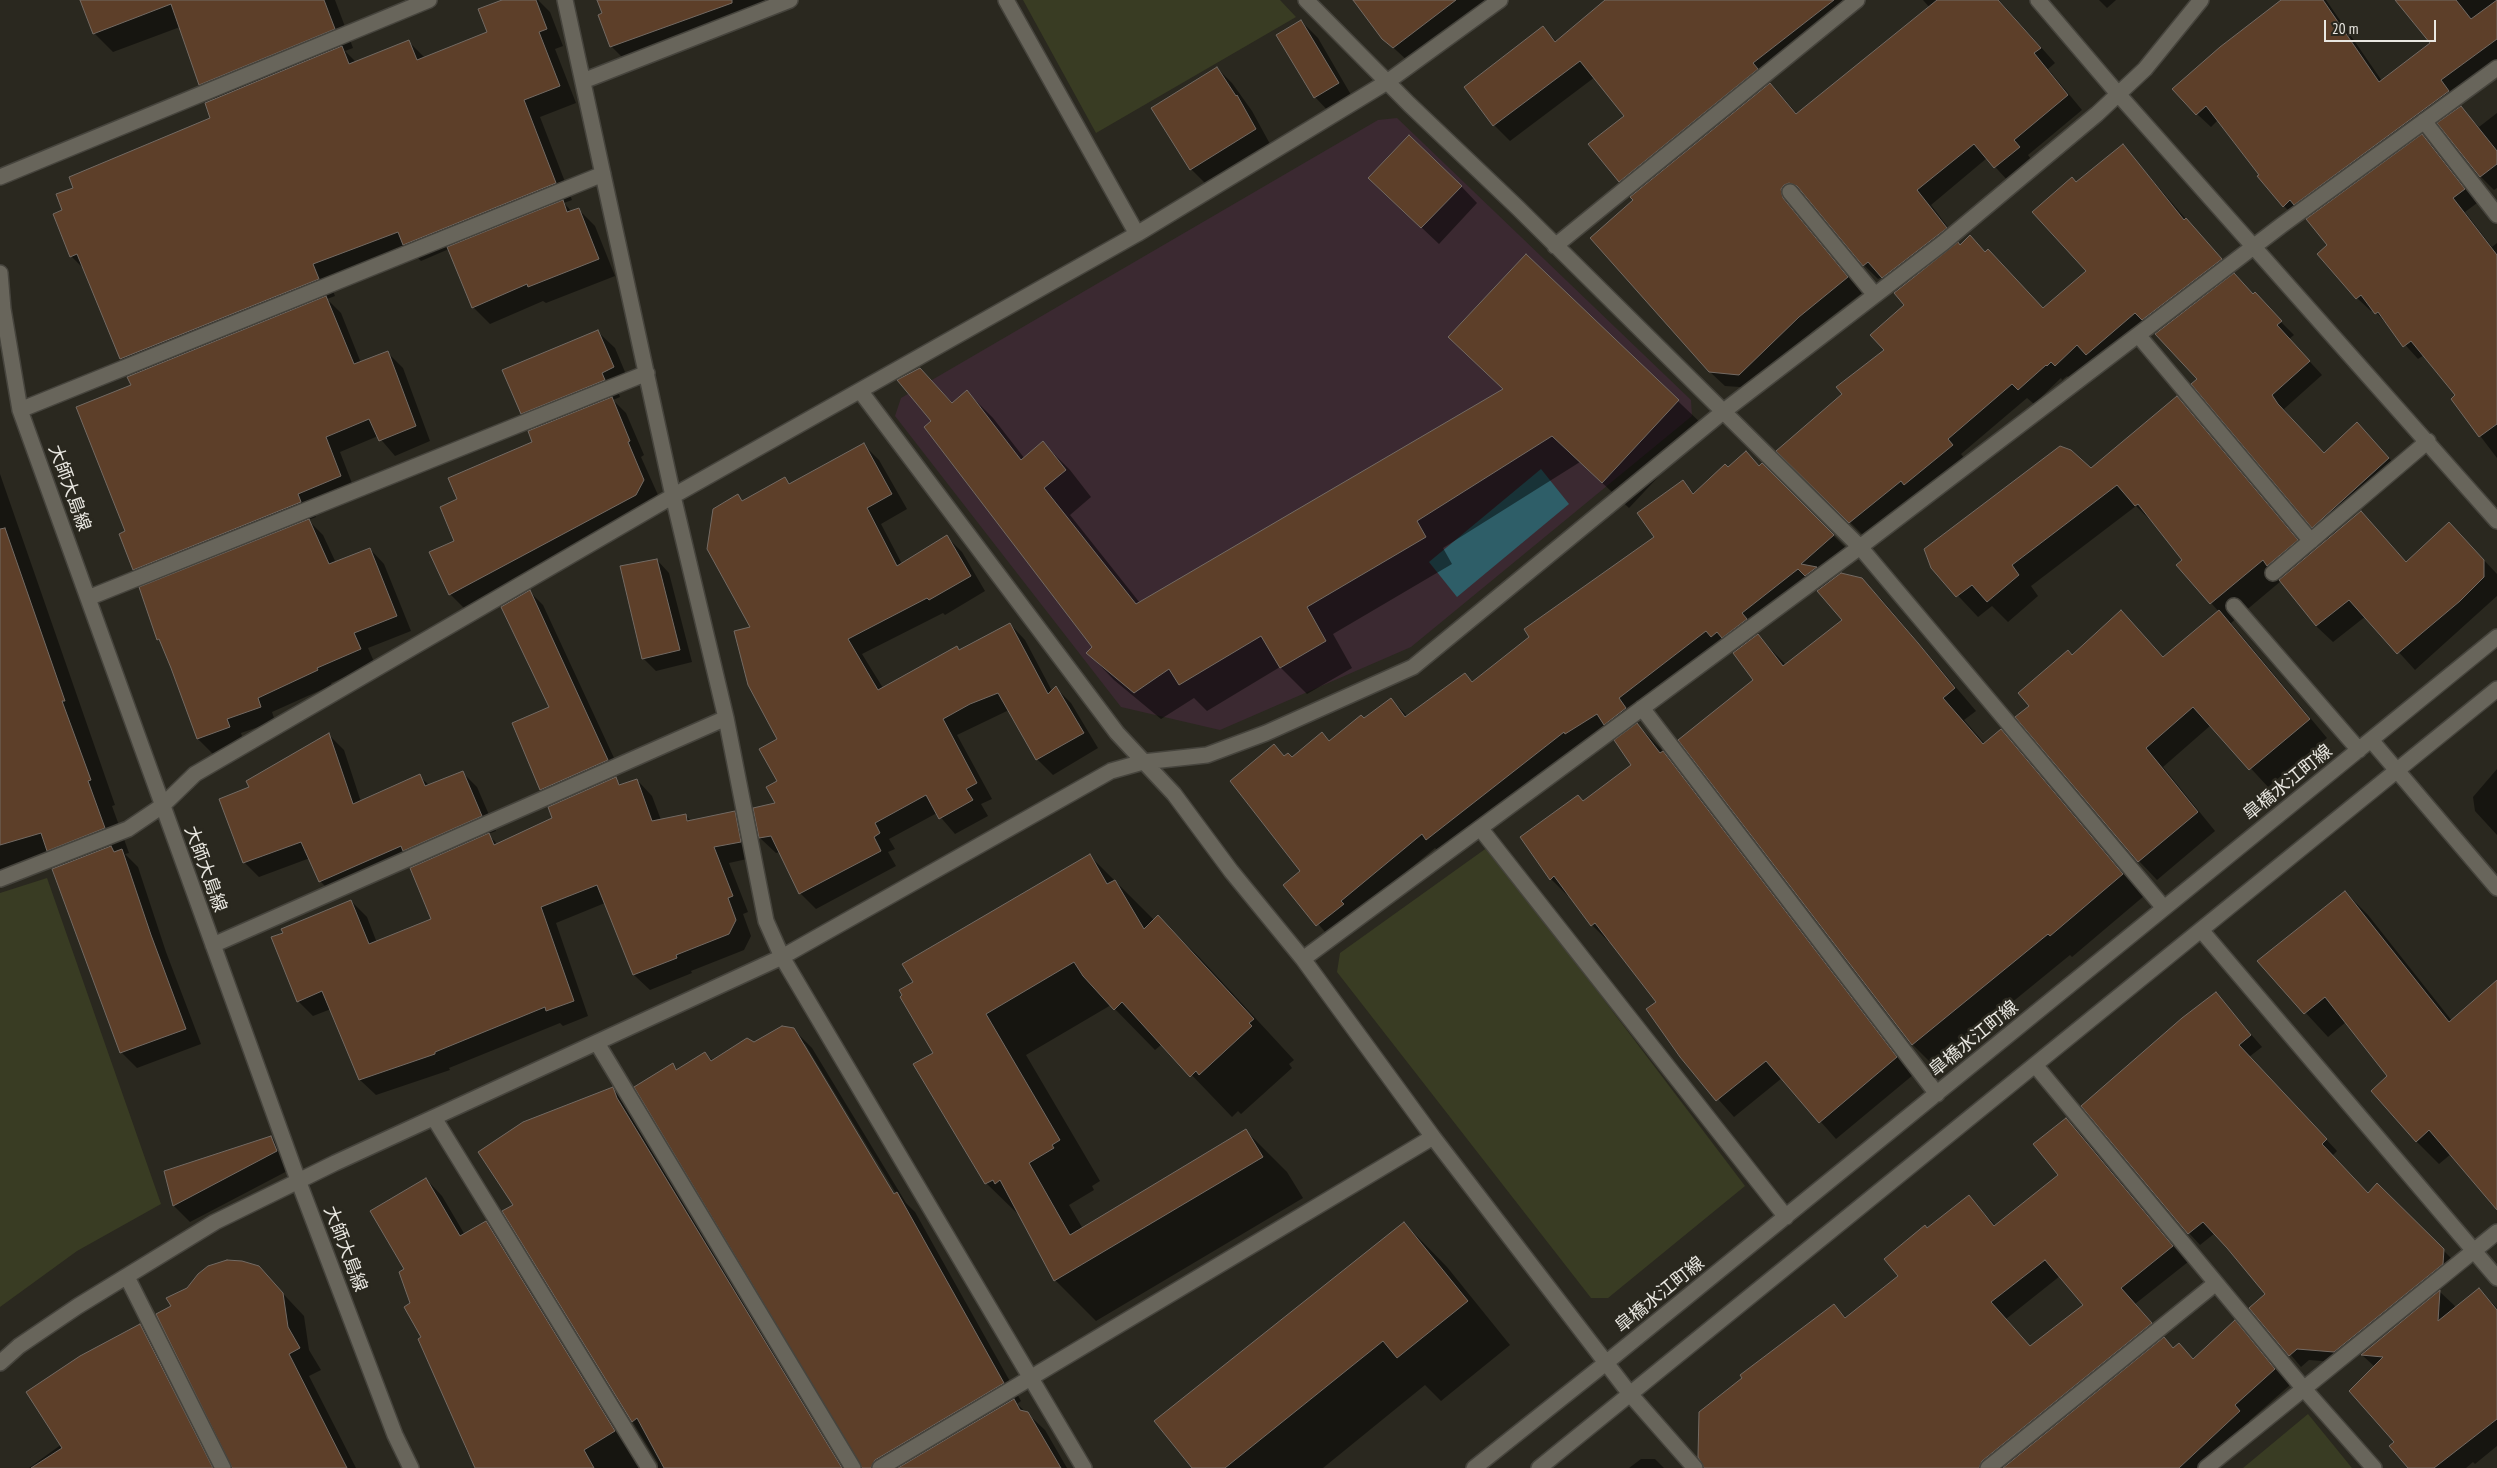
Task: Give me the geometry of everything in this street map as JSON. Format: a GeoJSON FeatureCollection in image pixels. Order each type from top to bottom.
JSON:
{"type":"FeatureCollection","features":[{"type":"Feature","properties":{"kind":"street"},"geometry":{"type":"LineString","coordinates":[[0,177],[429,0]]}},
{"type":"Feature","properties":{"kind":"street"},"geometry":{"type":"LineString","coordinates":[[565,0],[673,496],[726,718],[766,921],[782,957],[1084,1468]]}},
{"type":"Feature","properties":{"kind":"street"},"geometry":{"type":"LineString","coordinates":[[583,81],[790,0]]}},
{"type":"Feature","properties":{"kind":"street"},"geometry":{"type":"LineString","coordinates":[[1006,0],[1137,234]]}},
{"type":"Feature","properties":{"kind":"street"},"geometry":{"type":"LineString","coordinates":[[1306,0],[1860,547],[2164,908]]}},
{"type":"Feature","properties":{"kind":"street"},"geometry":{"type":"LineString","coordinates":[[0,879],[128,829],[162,806],[195,774],[673,496],[861,392],[1137,234],[1387,82],[1500,0]]}},
{"type":"Feature","properties":{"kind":"street"},"geometry":{"type":"LineString","coordinates":[[1555,246],[1857,0]]}},
{"type":"Feature","properties":{"kind":"street"},"geometry":{"type":"LineString","coordinates":[[2038,0],[2119,95],[2497,521]]}},
{"type":"Feature","properties":{"kind":"street"},"geometry":{"type":"LineString","coordinates":[[0,1363],[19,1346],[215,1222],[298,1180],[782,957],[1111,771],[1144,762],[1207,755],[1266,733],[1414,666],[1724,411],[1943,243],[2119,95],[2145,69],[2201,0]]}},
{"type":"Feature","properties":{"kind":"street"},"geometry":{"type":"LineString","coordinates":[[1303,959],[1860,547],[2254,246],[2497,68]]}},
{"type":"Feature","properties":{"kind":"street"},"geometry":{"type":"LineString","coordinates":[[2424,121],[2492,196],[2497,215]]}},
{"type":"Feature","properties":{"kind":"street"},"geometry":{"type":"LineString","coordinates":[[20,410],[603,174]]}},
{"type":"Feature","properties":{"kind":"street"},"geometry":{"type":"LineString","coordinates":[[1790,192],[1875,295]]}},
{"type":"Feature","properties":{"kind":"street","name":"大師大島線"},"geometry":{"type":"LineString","coordinates":[[0,273],[2,309],[20,410],[298,1180],[395,1435],[412,1468]]}},
{"type":"Feature","properties":{"kind":"street"},"geometry":{"type":"LineString","coordinates":[[2138,335],[2311,541]]}},
{"type":"Feature","properties":{"kind":"street"},"geometry":{"type":"LineString","coordinates":[[88,598],[647,374]]}},
{"type":"Feature","properties":{"kind":"street"},"geometry":{"type":"LineString","coordinates":[[861,392],[1117,733],[1174,794],[1230,871],[1303,959],[1433,1138],[1630,1394],[1695,1468]]}},
{"type":"Feature","properties":{"kind":"street"},"geometry":{"type":"LineString","coordinates":[[2273,573],[2428,441]]}},
{"type":"Feature","properties":{"kind":"street"},"geometry":{"type":"LineString","coordinates":[[2234,606],[2365,745],[2396,770],[2497,888]]}},
{"type":"Feature","properties":{"kind":"street","name":"皐橋水江町線"},"geometry":{"type":"LineString","coordinates":[[1474,1468],[1786,1217],[2497,637]]}},
{"type":"Feature","properties":{"kind":"street"},"geometry":{"type":"LineString","coordinates":[[1539,1468],[2497,688]]}},
{"type":"Feature","properties":{"kind":"street"},"geometry":{"type":"LineString","coordinates":[[1642,708],[1937,1094]]}},
{"type":"Feature","properties":{"kind":"street"},"geometry":{"type":"LineString","coordinates":[[213,945],[726,718]]}},
{"type":"Feature","properties":{"kind":"street"},"geometry":{"type":"LineString","coordinates":[[1480,828],[1786,1217]]}},
{"type":"Feature","properties":{"kind":"street"},"geometry":{"type":"LineString","coordinates":[[2201,930],[2497,1278]]}},
{"type":"Feature","properties":{"kind":"street"},"geometry":{"type":"LineString","coordinates":[[597,1043],[853,1468]]}},
{"type":"Feature","properties":{"kind":"street"},"geometry":{"type":"LineString","coordinates":[[2034,1065],[2304,1389],[2374,1468]]}},
{"type":"Feature","properties":{"kind":"street"},"geometry":{"type":"LineString","coordinates":[[434,1118],[650,1468]]}},
{"type":"Feature","properties":{"kind":"street"},"geometry":{"type":"LineString","coordinates":[[880,1468],[1030,1376],[1433,1138]]}},
{"type":"Feature","properties":{"kind":"street"},"geometry":{"type":"LineString","coordinates":[[2206,1468],[2497,1232]]}},
{"type":"Feature","properties":{"kind":"street"},"geometry":{"type":"LineString","coordinates":[[127,1277],[223,1468]]}},
{"type":"Feature","properties":{"kind":"street"},"geometry":{"type":"LineString","coordinates":[[1988,1468],[2216,1283]]}},
{"type":"Feature","properties":{"kind":"shaded area"},"geometry":{"type":"Polygon","coordinates":[[[1397,118],[1691,400],[1692,416],[1411,647],[1220,730],[1121,707],[895,416],[901,398],[1378,120],[1397,118]]]}},
{"type":"Feature","properties":{"kind":"green space"},"geometry":{"type":"Polygon","coordinates":[[[1023,0],[1280,0],[1296,17],[1096,133],[1023,0]]]}},
{"type":"Feature","properties":{"kind":"green space"},"geometry":{"type":"Polygon","coordinates":[[[1488,847],[1745,1186],[1608,1298],[1591,1298],[1337,972],[1340,953],[1488,847]]]}},
{"type":"Feature","properties":{"kind":"green space"},"geometry":{"type":"Polygon","coordinates":[[[47,878],[161,1204],[77,1251],[0,1307],[0,893],[47,878]]]}},
{"type":"Feature","properties":{"kind":"green space"},"geometry":{"type":"Polygon","coordinates":[[[2308,1414],[2352,1468],[2243,1468],[2308,1414]]]}},
{"type":"Feature","properties":{"kind":"water"},"geometry":{"type":"Polygon","coordinates":[[[1541,469],[1569,504],[1457,597],[1429,562],[1541,469]]]}},
{"type":"Feature","properties":{"kind":"building"},"geometry":{"type":"Polygon","coordinates":[[[80,0],[324,0],[335,29],[199,85],[171,4],[93,34],[80,0]]]}},
{"type":"Feature","properties":{"kind":"building"},"geometry":{"type":"Polygon","coordinates":[[[502,0],[536,0],[547,29],[539,32],[560,86],[524,100],[556,183],[403,245],[398,232],[313,264],[319,279],[120,359],[77,254],[70,257],[53,214],[62,210],[56,194],[73,188],[69,177],[210,118],[205,103],[342,46],[349,64],[409,40],[417,60],[487,32],[478,9],[502,0]]]}},
{"type":"Feature","properties":{"kind":"building"},"geometry":{"type":"Polygon","coordinates":[[[597,0],[732,0],[732,3],[610,47],[598,15],[602,13],[597,0]]]}},
{"type":"Feature","properties":{"kind":"building"},"geometry":{"type":"Polygon","coordinates":[[[1353,0],[1456,0],[1393,48],[1382,39],[1353,0]]]}},
{"type":"Feature","properties":{"kind":"building"},"geometry":{"type":"Polygon","coordinates":[[[1605,0],[1834,0],[1753,63],[1758,69],[1619,182],[1588,144],[1624,116],[1580,61],[1493,126],[1464,87],[1543,26],[1555,42],[1605,0]]]}},
{"type":"Feature","properties":{"kind":"building"},"geometry":{"type":"Polygon","coordinates":[[[1937,0],[1998,0],[2041,48],[2034,53],[2068,95],[2014,140],[2020,147],[1994,168],[1974,144],[1917,190],[1947,228],[1882,278],[1868,262],[1863,266],[1797,186],[1789,183],[1784,185],[1781,189],[1783,198],[1848,277],[1799,317],[1739,375],[1709,372],[1590,238],[1633,200],[1630,197],[1770,83],[1796,114],[1937,0]]]}},
{"type":"Feature","properties":{"kind":"building"},"geometry":{"type":"Polygon","coordinates":[[[2281,0],[2323,0],[2379,82],[2430,43],[2395,0],[2456,0],[2471,19],[2497,0],[2497,39],[2441,80],[2449,91],[2294,205],[2290,200],[2283,207],[2257,176],[2259,175],[2206,106],[2196,115],[2172,89],[2220,47],[2281,0]]]}},
{"type":"Feature","properties":{"kind":"building"},"geometry":{"type":"Polygon","coordinates":[[[1301,20],[1339,83],[1314,98],[1276,35],[1301,20]]]}},
{"type":"Feature","properties":{"kind":"building"},"geometry":{"type":"Polygon","coordinates":[[[1217,67],[1237,95],[1256,129],[1190,170],[1151,108],[1217,67]]]}},
{"type":"Feature","properties":{"kind":"building"},"geometry":{"type":"Polygon","coordinates":[[[2461,106],[2497,151],[2497,164],[2480,177],[2437,123],[2461,106]]]}},
{"type":"Feature","properties":{"kind":"building"},"geometry":{"type":"Polygon","coordinates":[[[2422,134],[2465,189],[2453,198],[2497,255],[2497,424],[2479,437],[2451,399],[2455,395],[2411,341],[2403,347],[2378,312],[2375,314],[2361,295],[2356,299],[2317,254],[2327,245],[2306,219],[2422,134]]]}},
{"type":"Feature","properties":{"kind":"building"},"geometry":{"type":"Polygon","coordinates":[[[1409,135],[1462,186],[1421,228],[1368,178],[1409,135]]]}},
{"type":"Feature","properties":{"kind":"building"},"geometry":{"type":"Polygon","coordinates":[[[2123,144],[2184,220],[2186,218],[2222,259],[2142,320],[2135,313],[2086,355],[2077,345],[2055,366],[2051,362],[2046,365],[2018,390],[2012,384],[1948,439],[1953,445],[1904,485],[1901,481],[1849,523],[1776,451],[1842,394],[1836,387],[1884,350],[1870,335],[1904,305],[1894,293],[1958,242],[1960,245],[1970,235],[1985,252],[1988,249],[2043,308],[2086,271],[2032,212],[2072,177],[2076,182],[2123,144]]]}},
{"type":"Feature","properties":{"kind":"building"},"geometry":{"type":"Polygon","coordinates":[[[563,200],[567,212],[579,208],[599,259],[528,287],[527,284],[472,308],[447,247],[563,200]]]}},
{"type":"Feature","properties":{"kind":"building"},"geometry":{"type":"Polygon","coordinates":[[[1526,254],[1679,400],[1602,483],[1552,436],[1417,521],[1426,537],[1307,607],[1326,641],[1280,668],[1261,636],[1179,685],[1169,669],[1134,693],[1086,653],[1092,647],[924,427],[931,421],[897,380],[920,368],[952,403],[967,390],[1021,460],[1043,441],[1066,470],[1044,488],[1136,604],[1503,389],[1448,337],[1526,254]]]}},
{"type":"Feature","properties":{"kind":"building"},"geometry":{"type":"Polygon","coordinates":[[[2234,273],[2282,321],[2277,325],[2310,361],[2272,395],[2278,404],[2324,453],[2357,422],[2389,458],[2312,528],[2191,384],[2197,379],[2155,334],[2234,273]]]}},
{"type":"Feature","properties":{"kind":"building"},"geometry":{"type":"Polygon","coordinates":[[[326,296],[354,364],[388,351],[416,426],[379,441],[369,419],[326,437],[341,476],[298,494],[301,502],[133,570],[119,534],[125,531],[76,407],[131,385],[127,377],[326,296]]]}},
{"type":"Feature","properties":{"kind":"building"},"geometry":{"type":"Polygon","coordinates":[[[598,330],[614,367],[602,373],[605,380],[521,414],[502,370],[598,330]]]}},
{"type":"Feature","properties":{"kind":"building"},"geometry":{"type":"Polygon","coordinates":[[[2177,396],[2298,540],[2267,566],[2263,560],[2210,604],[2176,565],[2182,560],[2138,504],[2135,506],[2117,485],[2012,565],[2019,575],[1987,602],[1972,585],[1956,597],[1931,568],[1924,549],[2060,446],[2071,450],[2091,468],[2177,396]]]}},
{"type":"Feature","properties":{"kind":"building"},"geometry":{"type":"Polygon","coordinates":[[[612,397],[644,480],[636,495],[449,595],[429,552],[454,541],[440,507],[457,499],[448,478],[532,442],[528,431],[612,397]]]}},
{"type":"Feature","properties":{"kind":"building"},"geometry":{"type":"Polygon","coordinates":[[[864,443],[892,494],[867,508],[897,566],[947,535],[971,576],[929,600],[927,598],[848,639],[878,690],[957,646],[959,650],[1010,623],[1048,694],[1056,686],[1084,733],[1036,760],[998,693],[970,704],[943,719],[977,783],[966,789],[973,800],[939,819],[926,795],[875,823],[880,833],[874,837],[881,851],[799,894],[771,836],[759,838],[753,808],[775,803],[766,787],[777,781],[759,749],[777,739],[748,685],[734,631],[750,627],[707,549],[713,509],[738,494],[742,501],[785,477],[789,484],[864,443]]]}},
{"type":"Feature","properties":{"kind":"building"},"geometry":{"type":"Polygon","coordinates":[[[1746,451],[1759,466],[1762,463],[1834,535],[1801,564],[1817,567],[1805,576],[1798,569],[1742,613],[1747,619],[1722,638],[1717,632],[1711,637],[1706,631],[1619,698],[1626,708],[1604,725],[1597,714],[1565,734],[1564,732],[1426,840],[1422,834],[1341,901],[1344,904],[1316,926],[1283,885],[1300,871],[1230,781],[1274,744],[1284,756],[1288,753],[1292,757],[1322,732],[1329,741],[1361,715],[1364,718],[1391,698],[1405,717],[1465,673],[1472,682],[1529,637],[1524,629],[1654,537],[1637,513],[1683,480],[1693,494],[1725,464],[1728,467],[1746,451]]]}},
{"type":"Feature","properties":{"kind":"building"},"geometry":{"type":"Polygon","coordinates":[[[2361,511],[2406,562],[2449,522],[2484,560],[2484,577],[2460,601],[2397,654],[2349,600],[2316,626],[2279,580],[2361,511]]]}},
{"type":"Feature","properties":{"kind":"building"},"geometry":{"type":"Polygon","coordinates":[[[309,519],[329,564],[370,548],[397,616],[354,633],[361,649],[317,668],[318,670],[258,698],[261,707],[227,719],[230,727],[197,739],[171,668],[159,639],[157,640],[139,587],[309,519]]]}},
{"type":"Feature","properties":{"kind":"building"},"geometry":{"type":"Polygon","coordinates":[[[5,528],[65,701],[62,701],[91,780],[88,781],[105,828],[47,851],[41,833],[0,845],[0,529],[5,528]]]}},
{"type":"Feature","properties":{"kind":"building"},"geometry":{"type":"Polygon","coordinates":[[[657,559],[680,650],[642,659],[620,566],[657,559]]]}},
{"type":"Feature","properties":{"kind":"building"},"geometry":{"type":"Polygon","coordinates":[[[1841,573],[1862,578],[1918,643],[1955,688],[1943,698],[1983,744],[2001,729],[2123,874],[2050,936],[2048,934],[1912,1045],[1678,740],[1753,680],[1733,653],[1758,634],[1783,666],[1842,620],[1817,591],[1841,573]]]}},
{"type":"Feature","properties":{"kind":"building"},"geometry":{"type":"Polygon","coordinates":[[[530,590],[608,760],[540,790],[512,723],[549,707],[501,607],[530,590]]]}},
{"type":"Feature","properties":{"kind":"building"},"geometry":{"type":"Polygon","coordinates":[[[2121,610],[2163,657],[2219,610],[2310,719],[2249,770],[2193,707],[2146,748],[2198,812],[2138,862],[2015,717],[2029,706],[2018,693],[2068,650],[2072,655],[2121,610]]]}},
{"type":"Feature","properties":{"kind":"building"},"geometry":{"type":"Polygon","coordinates":[[[1637,723],[1660,753],[1663,751],[1897,1057],[1819,1123],[1766,1061],[1716,1101],[1680,1057],[1646,1009],[1656,1002],[1595,923],[1591,926],[1554,876],[1550,880],[1520,837],[1578,795],[1583,801],[1631,765],[1614,740],[1637,723]]]}},
{"type":"Feature","properties":{"kind":"building"},"geometry":{"type":"Polygon","coordinates":[[[329,733],[353,804],[420,774],[425,786],[463,771],[482,816],[403,851],[401,846],[319,882],[301,842],[243,863],[219,799],[249,787],[246,781],[329,733]]]}},
{"type":"Feature","properties":{"kind":"building"},"geometry":{"type":"Polygon","coordinates":[[[616,777],[619,785],[637,779],[652,821],[686,814],[687,821],[735,811],[741,842],[714,847],[733,896],[728,898],[736,920],[729,934],[676,955],[677,958],[633,975],[597,885],[541,907],[574,1001],[546,1011],[545,1007],[435,1052],[435,1054],[359,1080],[322,991],[297,1002],[271,937],[283,933],[281,929],[351,900],[369,944],[431,919],[410,868],[489,833],[494,845],[552,818],[548,807],[616,777]]]}},
{"type":"Feature","properties":{"kind":"building"},"geometry":{"type":"Polygon","coordinates":[[[111,846],[114,852],[122,849],[186,1029],[120,1053],[52,869],[111,846]]]}},
{"type":"Feature","properties":{"kind":"building"},"geometry":{"type":"Polygon","coordinates":[[[1090,854],[1107,884],[1115,880],[1144,929],[1158,915],[1254,1019],[1249,1023],[1252,1026],[1199,1075],[1196,1071],[1190,1077],[1122,1002],[1114,1010],[1083,976],[1074,962],[986,1014],[1060,1140],[1052,1145],[1054,1148],[1029,1163],[1070,1235],[1246,1129],[1263,1157],[1054,1281],[1000,1180],[995,1184],[993,1180],[985,1184],[913,1064],[933,1053],[900,997],[902,995],[899,990],[913,982],[902,964],[1090,854]]]}},
{"type":"Feature","properties":{"kind":"building"},"geometry":{"type":"Polygon","coordinates":[[[2345,891],[2449,1022],[2497,980],[2497,1210],[2429,1130],[2416,1142],[2371,1091],[2387,1076],[2325,997],[2304,1014],[2257,961],[2345,891]]]}},
{"type":"Feature","properties":{"kind":"building"},"geometry":{"type":"Polygon","coordinates":[[[2216,992],[2251,1035],[2239,1045],[2327,1139],[2322,1144],[2368,1193],[2377,1183],[2444,1249],[2443,1264],[2334,1352],[2297,1349],[2289,1356],[2249,1308],[2265,1294],[2227,1248],[2203,1222],[2188,1234],[2081,1106],[2182,1018],[2216,992]]]}},
{"type":"Feature","properties":{"kind":"building"},"geometry":{"type":"Polygon","coordinates":[[[782,1026],[794,1028],[894,1194],[897,1192],[1004,1383],[875,1460],[871,1468],[862,1468],[634,1087],[673,1063],[676,1070],[705,1052],[711,1061],[747,1038],[754,1042],[782,1026]]]}},
{"type":"Feature","properties":{"kind":"building"},"geometry":{"type":"Polygon","coordinates":[[[613,1087],[617,1098],[842,1468],[664,1468],[637,1418],[632,1422],[502,1211],[513,1205],[478,1152],[523,1122],[613,1087]]]}},
{"type":"Feature","properties":{"kind":"building"},"geometry":{"type":"Polygon","coordinates":[[[2066,1118],[2173,1246],[2121,1288],[2152,1323],[1982,1461],[1979,1468],[1704,1468],[1698,1457],[1699,1412],[1742,1378],[1740,1375],[1834,1304],[1845,1318],[1898,1276],[1884,1259],[1925,1225],[1927,1228],[1969,1195],[1994,1226],[2058,1175],[2033,1144],[2066,1118]],[[2045,1260],[1991,1302],[2030,1346],[2083,1305],[2045,1260]]]}},
{"type":"Feature","properties":{"kind":"building"},"geometry":{"type":"Polygon","coordinates":[[[271,1136],[277,1151],[173,1206],[164,1171],[271,1136]]]}},
{"type":"Feature","properties":{"kind":"building"},"geometry":{"type":"Polygon","coordinates":[[[426,1178],[460,1236],[486,1221],[615,1431],[584,1450],[594,1468],[475,1468],[418,1339],[421,1337],[404,1307],[410,1303],[399,1272],[404,1269],[370,1211],[426,1178]]]}},
{"type":"Feature","properties":{"kind":"building"},"geometry":{"type":"Polygon","coordinates":[[[1404,1222],[1468,1301],[1397,1358],[1383,1341],[1225,1468],[1192,1468],[1154,1421],[1404,1222]]]}},
{"type":"Feature","properties":{"kind":"building"},"geometry":{"type":"Polygon","coordinates":[[[227,1260],[242,1261],[259,1266],[283,1293],[288,1327],[300,1348],[289,1354],[347,1468],[232,1468],[156,1314],[171,1306],[166,1298],[187,1288],[198,1274],[208,1266],[227,1260]]]}},
{"type":"Feature","properties":{"kind":"building"},"geometry":{"type":"Polygon","coordinates":[[[2479,1288],[2497,1310],[2497,1419],[2434,1468],[2408,1468],[2389,1446],[2394,1442],[2349,1391],[2383,1357],[2361,1355],[2440,1290],[2438,1321],[2479,1288]]]}},
{"type":"Feature","properties":{"kind":"building"},"geometry":{"type":"Polygon","coordinates":[[[2235,1320],[2275,1369],[2235,1405],[2240,1411],[2179,1468],[2003,1468],[2164,1337],[2173,1348],[2179,1343],[2193,1359],[2235,1320]]]}},
{"type":"Feature","properties":{"kind":"building"},"geometry":{"type":"Polygon","coordinates":[[[140,1324],[213,1468],[31,1468],[62,1448],[26,1392],[80,1356],[140,1324]]]}},
{"type":"Feature","properties":{"kind":"building"},"geometry":{"type":"Polygon","coordinates":[[[1014,1399],[1020,1410],[1028,1412],[1061,1468],[898,1468],[1014,1399]]]}}]}
